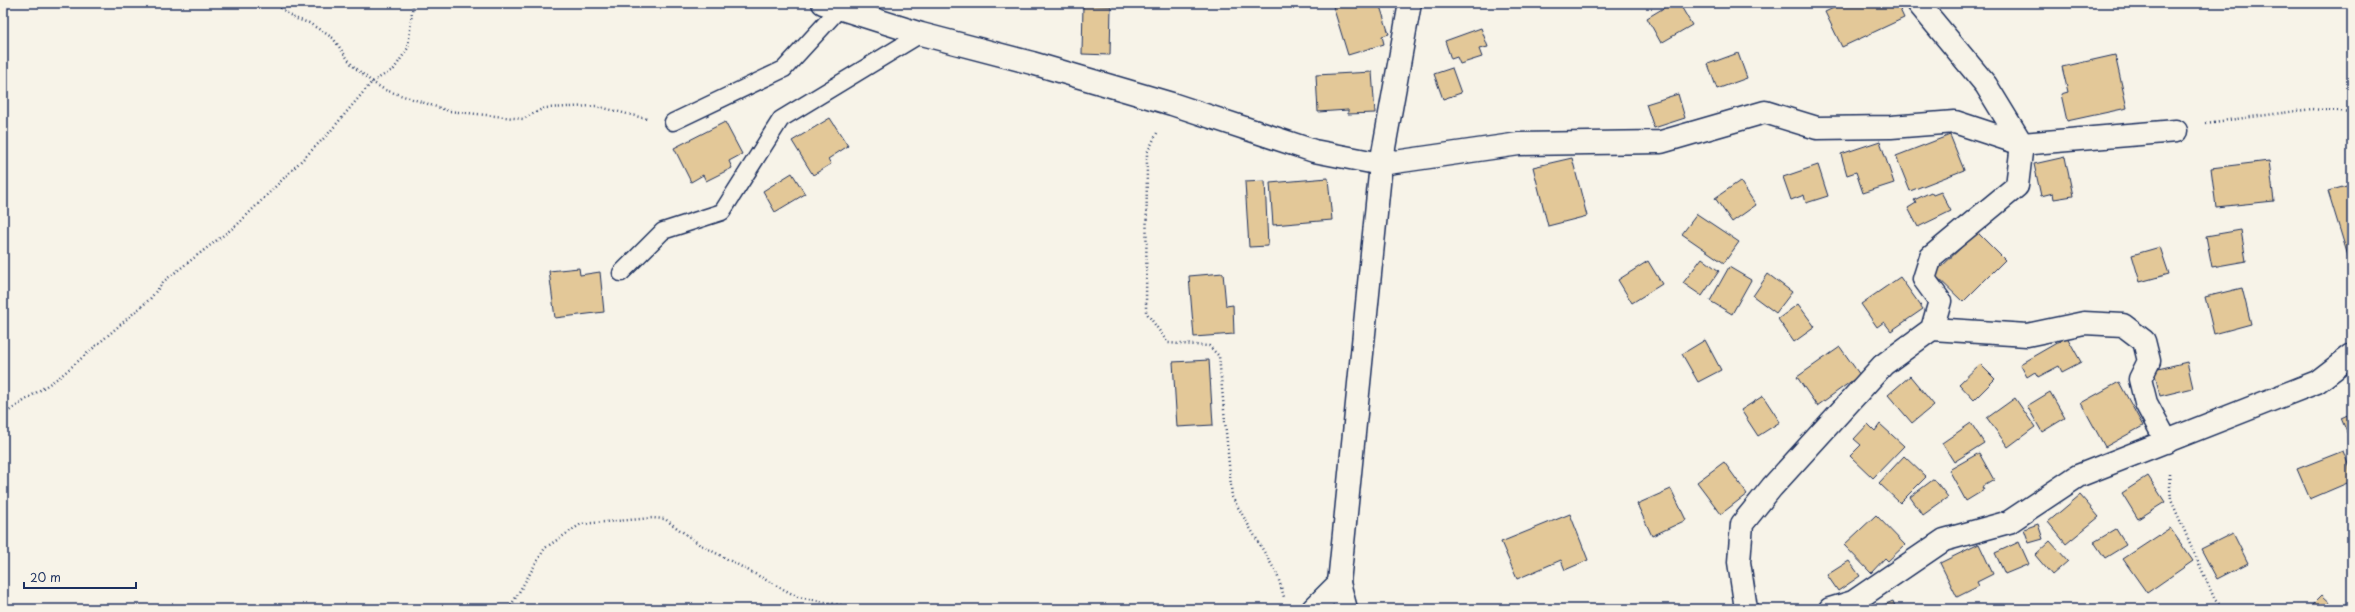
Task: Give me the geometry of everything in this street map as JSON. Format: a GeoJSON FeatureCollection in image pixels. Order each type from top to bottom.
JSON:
{"type":"FeatureCollection","features":[{"type":"Feature","properties":{"kind":"street"},"geometry":{"type":"LineString","coordinates":[[1346,609],[1339,583],[1381,164],[1410,3]]}},
{"type":"Feature","properties":{"kind":"street"},"geometry":{"type":"LineString","coordinates":[[1746,609],[1739,562],[1742,524],[1772,487],[1883,365],[1932,329],[1940,301],[1924,279],[1931,257],[2017,186],[2022,144],[1986,85],[1918,3]]}},
{"type":"Feature","properties":{"kind":"street"},"geometry":{"type":"LineString","coordinates":[[831,6],[921,34],[1032,63],[1172,104],[1314,151],[1381,164],[1519,144],[1661,142],[1765,112],[1817,128],[1891,127],[1954,122],[2022,144],[2176,131]]}},
{"type":"Feature","properties":{"kind":"street"},"geometry":{"type":"LineString","coordinates":[[1932,329],[2027,335],[2084,323],[2123,325],[2144,341],[2149,361],[2140,379],[2144,397],[2167,442]]}},
{"type":"Feature","properties":{"kind":"street"},"geometry":{"type":"LineString","coordinates":[[1830,609],[1853,602],[1944,540],[2009,522],[2078,476],[2317,382],[2352,356]]}},
{"type":"Feature","properties":{"kind":"street"},"geometry":{"type":"LineString","coordinates":[[1313,609],[1339,583]]}},
{"type":"Feature","properties":{"kind":"lane"},"geometry":{"type":"LineString","coordinates":[[673,122],[784,68],[831,6]]}},
{"type":"Feature","properties":{"kind":"lane"},"geometry":{"type":"LineString","coordinates":[[621,273],[663,231],[722,212],[781,119],[921,34]]}},
{"type":"Feature","properties":{"kind":"path"},"geometry":{"type":"LineString","coordinates":[[274,3],[294,18],[309,23],[333,38],[352,65],[372,82],[385,90],[449,111],[523,119],[544,108],[596,106],[637,118],[673,122]]}},
{"type":"Feature","properties":{"kind":"path"},"geometry":{"type":"LineString","coordinates":[[3,415],[62,376],[150,299],[164,281],[238,224],[328,134],[372,82],[394,69],[408,48],[413,3]]}},
{"type":"Feature","properties":{"kind":"path"},"geometry":{"type":"LineString","coordinates":[[1172,104],[1147,153],[1146,312],[1168,343],[1209,346],[1219,356],[1232,497],[1277,574],[1286,602]]}},
{"type":"Feature","properties":{"kind":"path"},"geometry":{"type":"LineString","coordinates":[[2176,131],[2208,123],[2312,109],[2352,112]]}},
{"type":"Feature","properties":{"kind":"path"},"geometry":{"type":"LineString","coordinates":[[2167,442],[2171,500],[2215,600],[2224,609]]}},
{"type":"Feature","properties":{"kind":"path"},"geometry":{"type":"LineString","coordinates":[[509,609],[545,548],[581,524],[653,518],[665,519],[699,544],[798,597],[861,609]]}},
{"type":"Feature","properties":{"kind":"building"},"geometry":{"type":"Polygon","coordinates":[[[1332,3],[1379,3],[1389,34],[1382,36],[1384,44],[1348,55],[1332,3]]]}},
{"type":"Feature","properties":{"kind":"building"},"geometry":{"type":"Polygon","coordinates":[[[1672,3],[1679,3],[1692,25],[1661,43],[1647,18],[1672,3]]]}},
{"type":"Feature","properties":{"kind":"building"},"geometry":{"type":"Polygon","coordinates":[[[1844,3],[1897,3],[1904,18],[1842,47],[1825,12],[1844,3]]]}},
{"type":"Feature","properties":{"kind":"building"},"geometry":{"type":"Polygon","coordinates":[[[1083,5],[1111,6],[1110,55],[1082,54],[1083,5]]]}},
{"type":"Feature","properties":{"kind":"building"},"geometry":{"type":"Polygon","coordinates":[[[1481,28],[1488,47],[1479,49],[1482,57],[1460,64],[1457,57],[1451,59],[1445,41],[1481,28]]]}},
{"type":"Feature","properties":{"kind":"building"},"geometry":{"type":"Polygon","coordinates":[[[1738,53],[1747,78],[1717,89],[1708,64],[1738,53]]]}},
{"type":"Feature","properties":{"kind":"building"},"geometry":{"type":"Polygon","coordinates":[[[2115,55],[2127,108],[2067,121],[2061,94],[2068,92],[2062,67],[2115,55]]]}},
{"type":"Feature","properties":{"kind":"building"},"geometry":{"type":"Polygon","coordinates":[[[1452,68],[1461,93],[1443,99],[1434,74],[1452,68]]]}},
{"type":"Feature","properties":{"kind":"building"},"geometry":{"type":"Polygon","coordinates":[[[1372,72],[1375,113],[1348,114],[1348,110],[1318,112],[1316,75],[1372,72]]]}},
{"type":"Feature","properties":{"kind":"building"},"geometry":{"type":"Polygon","coordinates":[[[1678,94],[1685,118],[1654,128],[1646,104],[1678,94]]]}},
{"type":"Feature","properties":{"kind":"building"},"geometry":{"type":"Polygon","coordinates":[[[830,118],[848,146],[828,159],[831,164],[813,175],[792,141],[830,118]]]}},
{"type":"Feature","properties":{"kind":"building"},"geometry":{"type":"Polygon","coordinates":[[[725,122],[742,154],[729,161],[732,168],[706,181],[703,175],[691,182],[674,148],[725,122]]]}},
{"type":"Feature","properties":{"kind":"building"},"geometry":{"type":"Polygon","coordinates":[[[1950,135],[1964,170],[1910,191],[1896,156],[1950,135]]]}},
{"type":"Feature","properties":{"kind":"building"},"geometry":{"type":"Polygon","coordinates":[[[1880,141],[1894,183],[1863,193],[1856,172],[1847,175],[1841,154],[1880,141]]]}},
{"type":"Feature","properties":{"kind":"building"},"geometry":{"type":"Polygon","coordinates":[[[2065,157],[2073,196],[2054,199],[2053,193],[2041,196],[2034,164],[2065,157]]]}},
{"type":"Feature","properties":{"kind":"building"},"geometry":{"type":"Polygon","coordinates":[[[1572,158],[1587,216],[1548,226],[1533,167],[1572,158]]]}},
{"type":"Feature","properties":{"kind":"building"},"geometry":{"type":"Polygon","coordinates":[[[2269,161],[2274,201],[2216,207],[2211,168],[2269,161]]]}},
{"type":"Feature","properties":{"kind":"building"},"geometry":{"type":"Polygon","coordinates":[[[1818,165],[1828,196],[1806,203],[1804,195],[1791,200],[1783,177],[1818,165]]]}},
{"type":"Feature","properties":{"kind":"building"},"geometry":{"type":"Polygon","coordinates":[[[792,173],[805,194],[775,212],[763,191],[792,173]]]}},
{"type":"Feature","properties":{"kind":"building"},"geometry":{"type":"Polygon","coordinates":[[[2352,175],[2352,269],[2328,191],[2350,185],[2348,177],[2352,175]]]}},
{"type":"Feature","properties":{"kind":"building"},"geometry":{"type":"Polygon","coordinates":[[[1328,178],[1332,220],[1273,225],[1270,183],[1328,178]]]}},
{"type":"Feature","properties":{"kind":"building"},"geometry":{"type":"Polygon","coordinates":[[[1265,181],[1268,246],[1249,247],[1245,182],[1265,181]]]}},
{"type":"Feature","properties":{"kind":"building"},"geometry":{"type":"Polygon","coordinates":[[[1740,181],[1756,205],[1732,222],[1715,198],[1740,181]]]}},
{"type":"Feature","properties":{"kind":"building"},"geometry":{"type":"Polygon","coordinates":[[[1931,192],[1933,195],[1941,192],[1951,211],[1918,227],[1908,208],[1916,203],[1914,200],[1931,192]]]}},
{"type":"Feature","properties":{"kind":"building"},"geometry":{"type":"Polygon","coordinates":[[[1697,214],[1739,242],[1724,263],[1682,234],[1697,214]]]}},
{"type":"Feature","properties":{"kind":"building"},"geometry":{"type":"Polygon","coordinates":[[[2241,230],[2246,261],[2212,267],[2206,236],[2241,230]]]}},
{"type":"Feature","properties":{"kind":"building"},"geometry":{"type":"Polygon","coordinates":[[[1977,232],[2005,260],[1963,302],[1934,274],[1977,232]]]}},
{"type":"Feature","properties":{"kind":"building"},"geometry":{"type":"Polygon","coordinates":[[[2160,247],[2169,274],[2140,282],[2132,255],[2160,247]]]}},
{"type":"Feature","properties":{"kind":"building"},"geometry":{"type":"Polygon","coordinates":[[[1702,258],[1719,271],[1702,296],[1683,283],[1702,258]]]}},
{"type":"Feature","properties":{"kind":"building"},"geometry":{"type":"Polygon","coordinates":[[[1648,261],[1662,284],[1632,303],[1618,280],[1648,261]]]}},
{"type":"Feature","properties":{"kind":"building"},"geometry":{"type":"Polygon","coordinates":[[[1729,267],[1751,280],[1732,314],[1710,301],[1729,267]]]}},
{"type":"Feature","properties":{"kind":"building"},"geometry":{"type":"Polygon","coordinates":[[[579,268],[580,275],[600,272],[604,312],[555,318],[549,271],[579,268]]]}},
{"type":"Feature","properties":{"kind":"building"},"geometry":{"type":"Polygon","coordinates":[[[1223,273],[1226,306],[1233,305],[1234,334],[1194,337],[1189,276],[1223,273]]]}},
{"type":"Feature","properties":{"kind":"building"},"geometry":{"type":"Polygon","coordinates":[[[1768,274],[1792,292],[1776,313],[1753,296],[1768,274]]]}},
{"type":"Feature","properties":{"kind":"building"},"geometry":{"type":"Polygon","coordinates":[[[1900,277],[1923,309],[1891,331],[1884,322],[1877,327],[1861,304],[1900,277]]]}},
{"type":"Feature","properties":{"kind":"building"},"geometry":{"type":"Polygon","coordinates":[[[2242,288],[2251,324],[2214,334],[2205,297],[2242,288]]]}},
{"type":"Feature","properties":{"kind":"building"},"geometry":{"type":"Polygon","coordinates":[[[1798,304],[1815,327],[1794,342],[1778,319],[1798,304]]]}},
{"type":"Feature","properties":{"kind":"building"},"geometry":{"type":"Polygon","coordinates":[[[2067,337],[2081,362],[2062,372],[2059,366],[2038,377],[2035,372],[2027,377],[2020,364],[2067,337]]]}},
{"type":"Feature","properties":{"kind":"building"},"geometry":{"type":"Polygon","coordinates":[[[1705,340],[1721,370],[1698,382],[1682,354],[1705,340]]]}},
{"type":"Feature","properties":{"kind":"building"},"geometry":{"type":"Polygon","coordinates":[[[1840,347],[1860,375],[1817,406],[1797,377],[1840,347]]]}},
{"type":"Feature","properties":{"kind":"building"},"geometry":{"type":"Polygon","coordinates":[[[1209,360],[1213,425],[1177,427],[1173,362],[1209,360]]]}},
{"type":"Feature","properties":{"kind":"building"},"geometry":{"type":"Polygon","coordinates":[[[2187,362],[2193,388],[2160,396],[2154,370],[2187,362]]]}},
{"type":"Feature","properties":{"kind":"building"},"geometry":{"type":"Polygon","coordinates":[[[1980,364],[1995,379],[1974,400],[1959,384],[1980,364]]]}},
{"type":"Feature","properties":{"kind":"building"},"geometry":{"type":"Polygon","coordinates":[[[1910,376],[1934,405],[1912,423],[1888,395],[1910,376]]]}},
{"type":"Feature","properties":{"kind":"building"},"geometry":{"type":"Polygon","coordinates":[[[2119,382],[2143,426],[2105,447],[2081,403],[2119,382]]]}},
{"type":"Feature","properties":{"kind":"building"},"geometry":{"type":"Polygon","coordinates":[[[2050,392],[2065,418],[2042,432],[2027,406],[2050,392]]]}},
{"type":"Feature","properties":{"kind":"building"},"geometry":{"type":"Polygon","coordinates":[[[1763,396],[1780,422],[1758,436],[1741,410],[1763,396]]]}},
{"type":"Feature","properties":{"kind":"building"},"geometry":{"type":"Polygon","coordinates":[[[2015,398],[2035,427],[2008,447],[1987,418],[2015,398]]]}},
{"type":"Feature","properties":{"kind":"building"},"geometry":{"type":"Polygon","coordinates":[[[2352,413],[2352,442],[2351,442],[2341,418],[2352,413]]]}},
{"type":"Feature","properties":{"kind":"building"},"geometry":{"type":"Polygon","coordinates":[[[1971,423],[1984,443],[1954,462],[1942,443],[1971,423]]]}},
{"type":"Feature","properties":{"kind":"building"},"geometry":{"type":"Polygon","coordinates":[[[1868,424],[1875,431],[1880,424],[1904,446],[1873,478],[1850,456],[1861,445],[1854,439],[1868,424]]]}},
{"type":"Feature","properties":{"kind":"building"},"geometry":{"type":"Polygon","coordinates":[[[2343,451],[2352,474],[2352,481],[2310,499],[2297,469],[2343,451]]]}},
{"type":"Feature","properties":{"kind":"building"},"geometry":{"type":"Polygon","coordinates":[[[1979,453],[1994,480],[1982,487],[1984,490],[1966,501],[1949,470],[1979,453]]]}},
{"type":"Feature","properties":{"kind":"building"},"geometry":{"type":"Polygon","coordinates":[[[1904,456],[1926,477],[1900,503],[1879,483],[1904,456]]]}},
{"type":"Feature","properties":{"kind":"building"},"geometry":{"type":"Polygon","coordinates":[[[1724,462],[1747,494],[1721,514],[1697,482],[1724,462]]]}},
{"type":"Feature","properties":{"kind":"building"},"geometry":{"type":"Polygon","coordinates":[[[2148,476],[2165,502],[2138,519],[2122,493],[2148,476]]]}},
{"type":"Feature","properties":{"kind":"building"},"geometry":{"type":"Polygon","coordinates":[[[1934,479],[1948,497],[1923,515],[1910,497],[1934,479]]]}},
{"type":"Feature","properties":{"kind":"building"},"geometry":{"type":"Polygon","coordinates":[[[1671,489],[1686,520],[1652,536],[1637,504],[1671,489]]]}},
{"type":"Feature","properties":{"kind":"building"},"geometry":{"type":"Polygon","coordinates":[[[2080,495],[2099,517],[2066,544],[2048,522],[2080,495]]]}},
{"type":"Feature","properties":{"kind":"building"},"geometry":{"type":"Polygon","coordinates":[[[1570,514],[1588,560],[1565,570],[1561,560],[1517,579],[1501,542],[1570,514]]]}},
{"type":"Feature","properties":{"kind":"building"},"geometry":{"type":"Polygon","coordinates":[[[1876,515],[1905,545],[1888,561],[1885,558],[1871,573],[1844,545],[1876,515]]]}},
{"type":"Feature","properties":{"kind":"building"},"geometry":{"type":"Polygon","coordinates":[[[2038,524],[2043,539],[2029,543],[2024,529],[2038,524]]]}},
{"type":"Feature","properties":{"kind":"building"},"geometry":{"type":"Polygon","coordinates":[[[2170,528],[2193,561],[2147,593],[2123,559],[2170,528]]]}},
{"type":"Feature","properties":{"kind":"building"},"geometry":{"type":"Polygon","coordinates":[[[2116,529],[2126,545],[2105,558],[2094,542],[2116,529]]]}},
{"type":"Feature","properties":{"kind":"building"},"geometry":{"type":"Polygon","coordinates":[[[2233,533],[2248,563],[2217,579],[2201,549],[2233,533]]]}},
{"type":"Feature","properties":{"kind":"building"},"geometry":{"type":"Polygon","coordinates":[[[2050,541],[2068,561],[2052,575],[2035,555],[2050,541]]]}},
{"type":"Feature","properties":{"kind":"building"},"geometry":{"type":"Polygon","coordinates":[[[2019,542],[2029,564],[2005,574],[1995,553],[2019,542]]]}},
{"type":"Feature","properties":{"kind":"building"},"geometry":{"type":"Polygon","coordinates":[[[1979,544],[1993,574],[1977,582],[1979,586],[1957,597],[1940,563],[1979,544]]]}},
{"type":"Feature","properties":{"kind":"building"},"geometry":{"type":"Polygon","coordinates":[[[1849,561],[1860,576],[1838,591],[1827,575],[1849,561]]]}},
{"type":"Feature","properties":{"kind":"building"},"geometry":{"type":"Polygon","coordinates":[[[2322,595],[2337,609],[2308,609],[2322,595]]]}},
{"type":"Feature","properties":{"kind":"building"},"geometry":{"type":"Polygon","coordinates":[[[1893,601],[1896,609],[1874,609],[1893,601]]]}}]}
